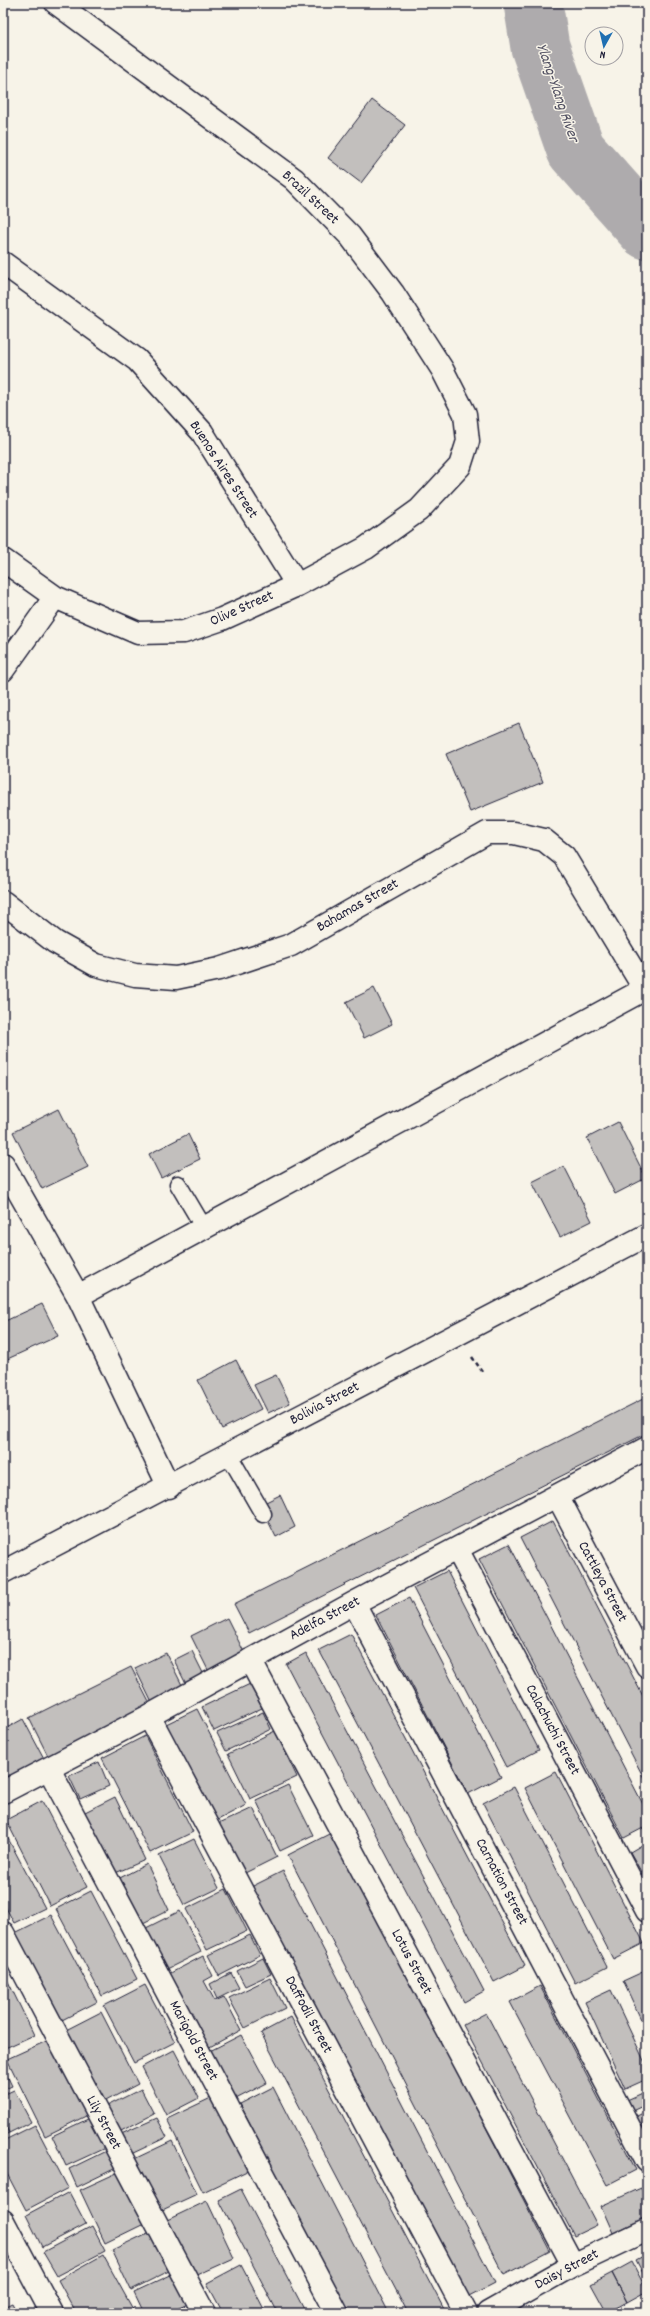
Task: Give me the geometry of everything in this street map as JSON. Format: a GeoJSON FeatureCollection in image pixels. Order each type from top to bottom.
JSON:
{"type":"FeatureCollection","features":[{"type":"Feature","properties":{"kind":"street","name":"Brazil Street"},"geometry":{"type":"LineString","coordinates":[[56,3],[294,179],[350,236],[393,293],[434,356],[465,414],[468,441],[460,466]]}},
{"type":"Feature","properties":{"kind":"street","name":"Buenos Aires Street"},"geometry":{"type":"LineString","coordinates":[[3,263],[137,360],[202,432],[297,585]]}},
{"type":"Feature","properties":{"kind":"street","name":"Olive Street"},"geometry":{"type":"LineString","coordinates":[[3,560],[55,597],[138,633],[184,632],[222,619],[297,585],[366,548],[419,510],[460,466]]}},
{"type":"Feature","properties":{"kind":"street"},"geometry":{"type":"LineString","coordinates":[[3,670],[55,597]]}},
{"type":"Feature","properties":{"kind":"street","name":"Bahamas Street"},"geometry":{"type":"LineString","coordinates":[[3,902],[55,942],[96,965],[135,975],[176,978],[219,969],[291,945],[487,833],[514,833],[544,840],[564,856],[646,991]]}},
{"type":"Feature","properties":{"kind":"street"},"geometry":{"type":"LineString","coordinates":[[78,1296],[646,991]]}},
{"type":"Feature","properties":{"kind":"street"},"geometry":{"type":"LineString","coordinates":[[3,1164],[78,1296],[169,1487]]}},
{"type":"Feature","properties":{"kind":"street","name":"Bolivia Street"},"geometry":{"type":"LineString","coordinates":[[3,1572],[169,1487],[647,1235]]}},
{"type":"Feature","properties":{"kind":"street","name":"Adelfa Street"},"geometry":{"type":"LineString","coordinates":[[3,1792],[149,1716],[354,1603],[558,1497],[647,1448]]}},
{"type":"Feature","properties":{"kind":"street","name":"Cattleya Street"},"geometry":{"type":"LineString","coordinates":[[558,1497],[647,1666]]}},
{"type":"Feature","properties":{"kind":"street","name":"Calachuchi Street"},"geometry":{"type":"LineString","coordinates":[[457,1549],[647,1911]]}},
{"type":"Feature","properties":{"kind":"street","name":"Carnation Street"},"geometry":{"type":"LineString","coordinates":[[354,1603],[647,2162]]}},
{"type":"Feature","properties":{"kind":"street","name":"Lotus Street"},"geometry":{"type":"LineString","coordinates":[[250,1660],[573,2264]]}},
{"type":"Feature","properties":{"kind":"street","name":"Daffodil Street"},"geometry":{"type":"LineString","coordinates":[[149,1716],[466,2313]]}},
{"type":"Feature","properties":{"kind":"street","name":"Marigold Street"},"geometry":{"type":"LineString","coordinates":[[49,1769],[337,2313]]}},
{"type":"Feature","properties":{"kind":"street","name":"Lily Street"},"geometry":{"type":"LineString","coordinates":[[3,1933],[204,2313]]}},
{"type":"Feature","properties":{"kind":"street"},"geometry":{"type":"LineString","coordinates":[[3,2221],[52,2313]]}},
{"type":"Feature","properties":{"kind":"street","name":"Daisy Street"},"geometry":{"type":"LineString","coordinates":[[488,2313],[573,2264],[647,2230]]}},
{"type":"Feature","properties":{"kind":"lane"},"geometry":{"type":"LineString","coordinates":[[178,1184],[204,1228]]}},
{"type":"Feature","properties":{"kind":"lane"},"geometry":{"type":"LineString","coordinates":[[229,1455],[263,1514]]}},
{"type":"Feature","properties":{"kind":"building"},"geometry":{"type":"Polygon","coordinates":[[[372,100],[405,125],[361,183],[328,158],[372,100]]]}},
{"type":"Feature","properties":{"kind":"building"},"geometry":{"type":"Polygon","coordinates":[[[519,723],[543,782],[470,812],[446,754],[519,723]]]}},
{"type":"Feature","properties":{"kind":"building"},"geometry":{"type":"Polygon","coordinates":[[[374,988],[392,1024],[364,1038],[346,1002],[374,988]]]}},
{"type":"Feature","properties":{"kind":"building"},"geometry":{"type":"Polygon","coordinates":[[[59,1109],[88,1167],[42,1189],[13,1132],[59,1109]]]}},
{"type":"Feature","properties":{"kind":"building"},"geometry":{"type":"Polygon","coordinates":[[[618,1122],[646,1178],[615,1194],[587,1138],[618,1122]]]}},
{"type":"Feature","properties":{"kind":"building"},"geometry":{"type":"Polygon","coordinates":[[[188,1134],[200,1159],[161,1178],[149,1154],[188,1134]]]}},
{"type":"Feature","properties":{"kind":"building"},"geometry":{"type":"Polygon","coordinates":[[[564,1166],[592,1221],[560,1237],[532,1182],[564,1166]]]}},
{"type":"Feature","properties":{"kind":"building"},"geometry":{"type":"Polygon","coordinates":[[[42,1304],[58,1336],[3,1361],[3,1322],[42,1304]]]}},
{"type":"Feature","properties":{"kind":"building"},"geometry":{"type":"Polygon","coordinates":[[[236,1360],[261,1409],[222,1429],[198,1380],[236,1360]]]}},
{"type":"Feature","properties":{"kind":"building"},"geometry":{"type":"Polygon","coordinates":[[[276,1375],[290,1403],[268,1413],[254,1385],[276,1375]]]}},
{"type":"Feature","properties":{"kind":"building"},"geometry":{"type":"Polygon","coordinates":[[[647,1397],[647,1433],[249,1633],[234,1604],[647,1397]]]}},
{"type":"Feature","properties":{"kind":"building"},"geometry":{"type":"Polygon","coordinates":[[[280,1495],[295,1527],[276,1537],[260,1505],[280,1495]]]}},
{"type":"Feature","properties":{"kind":"building"},"geometry":{"type":"Polygon","coordinates":[[[553,1521],[647,1704],[647,1784],[520,1538],[553,1521]]]}},
{"type":"Feature","properties":{"kind":"building"},"geometry":{"type":"Polygon","coordinates":[[[509,1544],[647,1812],[647,1826],[624,1838],[479,1559],[509,1544]]]}},
{"type":"Feature","properties":{"kind":"building"},"geometry":{"type":"Polygon","coordinates":[[[447,1571],[539,1750],[506,1767],[413,1588],[447,1571]]]}},
{"type":"Feature","properties":{"kind":"building"},"geometry":{"type":"Polygon","coordinates":[[[409,1598],[501,1777],[468,1794],[376,1615],[409,1598]]]}},
{"type":"Feature","properties":{"kind":"building"},"geometry":{"type":"Polygon","coordinates":[[[227,1618],[245,1654],[209,1672],[191,1636],[227,1618]]]}},
{"type":"Feature","properties":{"kind":"building"},"geometry":{"type":"Polygon","coordinates":[[[351,1634],[525,1966],[494,1982],[319,1650],[351,1634]]]}},
{"type":"Feature","properties":{"kind":"building"},"geometry":{"type":"Polygon","coordinates":[[[192,1651],[207,1681],[189,1690],[174,1660],[192,1651]]]}},
{"type":"Feature","properties":{"kind":"building"},"geometry":{"type":"Polygon","coordinates":[[[166,1653],[187,1695],[156,1711],[135,1668],[166,1653]]]}},
{"type":"Feature","properties":{"kind":"building"},"geometry":{"type":"Polygon","coordinates":[[[306,1653],[484,1991],[464,2002],[286,1664],[306,1653]]]}},
{"type":"Feature","properties":{"kind":"building"},"geometry":{"type":"Polygon","coordinates":[[[131,1667],[153,1710],[50,1760],[29,1718],[131,1667]]]}},
{"type":"Feature","properties":{"kind":"building"},"geometry":{"type":"Polygon","coordinates":[[[250,1684],[262,1708],[214,1731],[202,1707],[250,1684]]]}},
{"type":"Feature","properties":{"kind":"building"},"geometry":{"type":"Polygon","coordinates":[[[197,1709],[246,1805],[214,1822],[164,1725],[197,1709]]]}},
{"type":"Feature","properties":{"kind":"building"},"geometry":{"type":"Polygon","coordinates":[[[263,1712],[271,1729],[226,1751],[217,1733],[263,1712]]]}},
{"type":"Feature","properties":{"kind":"building"},"geometry":{"type":"Polygon","coordinates":[[[23,1719],[47,1764],[3,1787],[3,1730],[23,1719]]]}},
{"type":"Feature","properties":{"kind":"building"},"geometry":{"type":"Polygon","coordinates":[[[275,1731],[297,1777],[250,1799],[228,1754],[275,1731]]]}},
{"type":"Feature","properties":{"kind":"building"},"geometry":{"type":"Polygon","coordinates":[[[145,1736],[193,1832],[150,1853],[102,1758],[145,1736]]]}},
{"type":"Feature","properties":{"kind":"building"},"geometry":{"type":"Polygon","coordinates":[[[99,1762],[109,1786],[80,1799],[69,1776],[99,1762]]]}},
{"type":"Feature","properties":{"kind":"building"},"geometry":{"type":"Polygon","coordinates":[[[556,1772],[644,1943],[613,1959],[525,1788],[556,1772]]]}},
{"type":"Feature","properties":{"kind":"building"},"geometry":{"type":"Polygon","coordinates":[[[288,1785],[313,1835],[280,1851],[256,1800],[288,1785]]]}},
{"type":"Feature","properties":{"kind":"building"},"geometry":{"type":"Polygon","coordinates":[[[514,1787],[607,1967],[575,1983],[483,1803],[514,1787]]]}},
{"type":"Feature","properties":{"kind":"building"},"geometry":{"type":"Polygon","coordinates":[[[115,1797],[145,1860],[111,1875],[81,1814],[115,1797]]]}},
{"type":"Feature","properties":{"kind":"building"},"geometry":{"type":"Polygon","coordinates":[[[42,1801],[87,1887],[50,1906],[6,1820],[42,1801]]]}},
{"type":"Feature","properties":{"kind":"building"},"geometry":{"type":"Polygon","coordinates":[[[253,1808],[277,1857],[239,1876],[214,1826],[253,1808]]]}},
{"type":"Feature","properties":{"kind":"building"},"geometry":{"type":"Polygon","coordinates":[[[3,1829],[45,1908],[14,1923],[3,1902],[3,1829]]]}},
{"type":"Feature","properties":{"kind":"building"},"geometry":{"type":"Polygon","coordinates":[[[333,1832],[550,2251],[504,2275],[288,1855],[333,1832]]]}},
{"type":"Feature","properties":{"kind":"building"},"geometry":{"type":"Polygon","coordinates":[[[194,1839],[219,1888],[184,1905],[159,1856],[194,1839]]]}},
{"type":"Feature","properties":{"kind":"building"},"geometry":{"type":"Polygon","coordinates":[[[647,1842],[647,1882],[630,1852],[647,1842]]]}},
{"type":"Feature","properties":{"kind":"building"},"geometry":{"type":"Polygon","coordinates":[[[147,1864],[169,1910],[139,1925],[116,1880],[147,1864]]]}},
{"type":"Feature","properties":{"kind":"building"},"geometry":{"type":"Polygon","coordinates":[[[283,1871],[495,2283],[464,2299],[251,1887],[283,1871]]]}},
{"type":"Feature","properties":{"kind":"building"},"geometry":{"type":"Polygon","coordinates":[[[226,1889],[247,1931],[207,1950],[186,1909],[226,1889]]]}},
{"type":"Feature","properties":{"kind":"building"},"geometry":{"type":"Polygon","coordinates":[[[91,1891],[137,1979],[102,1996],[56,1909],[91,1891]]]}},
{"type":"Feature","properties":{"kind":"building"},"geometry":{"type":"Polygon","coordinates":[[[180,1911],[201,1952],[161,1972],[140,1931],[180,1911]]]}},
{"type":"Feature","properties":{"kind":"building"},"geometry":{"type":"Polygon","coordinates":[[[51,1915],[97,2002],[62,2020],[15,1933],[51,1915]]]}},
{"type":"Feature","properties":{"kind":"building"},"geometry":{"type":"Polygon","coordinates":[[[250,1935],[260,1955],[219,1976],[208,1955],[250,1935]]]}},
{"type":"Feature","properties":{"kind":"building"},"geometry":{"type":"Polygon","coordinates":[[[203,1956],[213,1976],[204,1981],[215,2001],[224,1997],[241,2030],[204,2050],[165,1976],[203,1956]]]}},
{"type":"Feature","properties":{"kind":"building"},"geometry":{"type":"Polygon","coordinates":[[[263,1958],[271,1974],[245,1986],[237,1971],[263,1958]]]}},
{"type":"Feature","properties":{"kind":"building"},"geometry":{"type":"Polygon","coordinates":[[[647,1970],[647,2032],[623,1981],[647,1970]]]}},
{"type":"Feature","properties":{"kind":"building"},"geometry":{"type":"Polygon","coordinates":[[[3,1971],[34,2035],[3,2049],[3,1971]]]}},
{"type":"Feature","properties":{"kind":"building"},"geometry":{"type":"Polygon","coordinates":[[[231,1973],[239,1988],[217,1999],[210,1984],[231,1973]]]}},
{"type":"Feature","properties":{"kind":"building"},"geometry":{"type":"Polygon","coordinates":[[[270,1978],[285,2008],[245,2028],[229,1998],[270,1978]]]}},
{"type":"Feature","properties":{"kind":"building"},"geometry":{"type":"Polygon","coordinates":[[[145,1985],[175,2042],[134,2063],[104,2006],[145,1985]]]}},
{"type":"Feature","properties":{"kind":"building"},"geometry":{"type":"Polygon","coordinates":[[[540,1986],[636,2170],[607,2185],[510,2002],[540,1986]]]}},
{"type":"Feature","properties":{"kind":"building"},"geometry":{"type":"Polygon","coordinates":[[[611,1990],[647,2067],[647,2079],[625,2089],[585,2002],[611,1990]]]}},
{"type":"Feature","properties":{"kind":"building"},"geometry":{"type":"Polygon","coordinates":[[[101,2012],[138,2084],[102,2103],[64,2031],[101,2012]]]}},
{"type":"Feature","properties":{"kind":"building"},"geometry":{"type":"Polygon","coordinates":[[[486,2013],[597,2225],[574,2236],[463,2025],[486,2013]]]}},
{"type":"Feature","properties":{"kind":"building"},"geometry":{"type":"Polygon","coordinates":[[[291,2017],[446,2313],[408,2313],[261,2033],[291,2017]]]}},
{"type":"Feature","properties":{"kind":"building"},"geometry":{"type":"Polygon","coordinates":[[[241,2035],[267,2083],[230,2102],[204,2054],[241,2035]]]}},
{"type":"Feature","properties":{"kind":"building"},"geometry":{"type":"Polygon","coordinates":[[[51,2039],[88,2115],[45,2136],[7,2059],[51,2039]]]}},
{"type":"Feature","properties":{"kind":"building"},"geometry":{"type":"Polygon","coordinates":[[[174,2050],[199,2098],[166,2115],[142,2067],[174,2050]]]}},
{"type":"Feature","properties":{"kind":"building"},"geometry":{"type":"Polygon","coordinates":[[[3,2067],[12,2086],[3,2090],[3,2067]]]}},
{"type":"Feature","properties":{"kind":"building"},"geometry":{"type":"Polygon","coordinates":[[[273,2087],[389,2313],[348,2313],[240,2104],[273,2087]]]}},
{"type":"Feature","properties":{"kind":"building"},"geometry":{"type":"Polygon","coordinates":[[[141,2089],[154,2114],[119,2132],[105,2107],[141,2089]]]}},
{"type":"Feature","properties":{"kind":"building"},"geometry":{"type":"Polygon","coordinates":[[[14,2090],[31,2122],[9,2133],[3,2120],[3,2095],[14,2090]]]}},
{"type":"Feature","properties":{"kind":"building"},"geometry":{"type":"Polygon","coordinates":[[[647,2091],[647,2104],[632,2111],[627,2100],[647,2091]]]}},
{"type":"Feature","properties":{"kind":"building"},"geometry":{"type":"Polygon","coordinates":[[[213,2097],[249,2170],[203,2192],[167,2119],[213,2097]]]}},
{"type":"Feature","properties":{"kind":"building"},"geometry":{"type":"Polygon","coordinates":[[[647,2111],[647,2129],[638,2134],[631,2119],[647,2111]]]}},
{"type":"Feature","properties":{"kind":"building"},"geometry":{"type":"Polygon","coordinates":[[[90,2118],[105,2148],[66,2166],[52,2136],[90,2118]]]}},
{"type":"Feature","properties":{"kind":"building"},"geometry":{"type":"Polygon","coordinates":[[[157,2118],[167,2137],[129,2155],[119,2135],[157,2118]]]}},
{"type":"Feature","properties":{"kind":"building"},"geometry":{"type":"Polygon","coordinates":[[[3,2120],[9,2133],[3,2136],[3,2120]]]}},
{"type":"Feature","properties":{"kind":"building"},"geometry":{"type":"Polygon","coordinates":[[[35,2125],[68,2188],[26,2210],[3,2166],[3,2141],[35,2125]]]}},
{"type":"Feature","properties":{"kind":"building"},"geometry":{"type":"Polygon","coordinates":[[[172,2141],[197,2194],[158,2212],[132,2160],[172,2141]]]}},
{"type":"Feature","properties":{"kind":"building"},"geometry":{"type":"Polygon","coordinates":[[[108,2150],[116,2168],[77,2187],[69,2169],[108,2150]]]}},
{"type":"Feature","properties":{"kind":"building"},"geometry":{"type":"Polygon","coordinates":[[[119,2172],[144,2224],[105,2243],[80,2190],[119,2172]]]}},
{"type":"Feature","properties":{"kind":"building"},"geometry":{"type":"Polygon","coordinates":[[[641,2188],[647,2200],[647,2217],[613,2233],[601,2206],[641,2188]]]}},
{"type":"Feature","properties":{"kind":"building"},"geometry":{"type":"Polygon","coordinates":[[[241,2189],[306,2313],[278,2313],[219,2200],[241,2189]]]}},
{"type":"Feature","properties":{"kind":"building"},"geometry":{"type":"Polygon","coordinates":[[[69,2192],[86,2224],[42,2247],[26,2215],[69,2192]]]}},
{"type":"Feature","properties":{"kind":"building"},"geometry":{"type":"Polygon","coordinates":[[[207,2201],[234,2258],[192,2277],[165,2221],[207,2201]]]}},
{"type":"Feature","properties":{"kind":"building"},"geometry":{"type":"Polygon","coordinates":[[[92,2226],[105,2251],[57,2276],[43,2252],[92,2226]]]}},
{"type":"Feature","properties":{"kind":"building"},"geometry":{"type":"Polygon","coordinates":[[[152,2231],[171,2270],[131,2290],[112,2250],[152,2231]]]}},
{"type":"Feature","properties":{"kind":"building"},"geometry":{"type":"Polygon","coordinates":[[[647,2254],[647,2281],[636,2260],[647,2254]]]}},
{"type":"Feature","properties":{"kind":"building"},"geometry":{"type":"Polygon","coordinates":[[[103,2255],[135,2313],[76,2313],[58,2280],[103,2255]]]}},
{"type":"Feature","properties":{"kind":"building"},"geometry":{"type":"Polygon","coordinates":[[[632,2262],[647,2291],[627,2302],[612,2273],[632,2262]]]}},
{"type":"Feature","properties":{"kind":"building"},"geometry":{"type":"Polygon","coordinates":[[[241,2265],[266,2313],[223,2313],[207,2283],[241,2265]]]}},
{"type":"Feature","properties":{"kind":"building"},"geometry":{"type":"Polygon","coordinates":[[[175,2273],[190,2303],[168,2313],[144,2313],[134,2292],[175,2273]]]}},
{"type":"Feature","properties":{"kind":"building"},"geometry":{"type":"Polygon","coordinates":[[[612,2273],[627,2302],[607,2313],[591,2284],[612,2273]]]}},
{"type":"Feature","properties":{"kind":"building"},"geometry":{"type":"Polygon","coordinates":[[[12,2303],[17,2313],[3,2313],[3,2307],[12,2303]]]}},
{"type":"Feature","properties":{"kind":"building"},"geometry":{"type":"Polygon","coordinates":[[[193,2305],[196,2313],[177,2313],[193,2305]]]}},
{"type":"Feature","properties":{"kind":"waterway","name":"Ylang-Ylang River"},"geometry":{"type":"LineString","coordinates":[[533,3],[540,47],[576,150],[647,230]]}}]}
